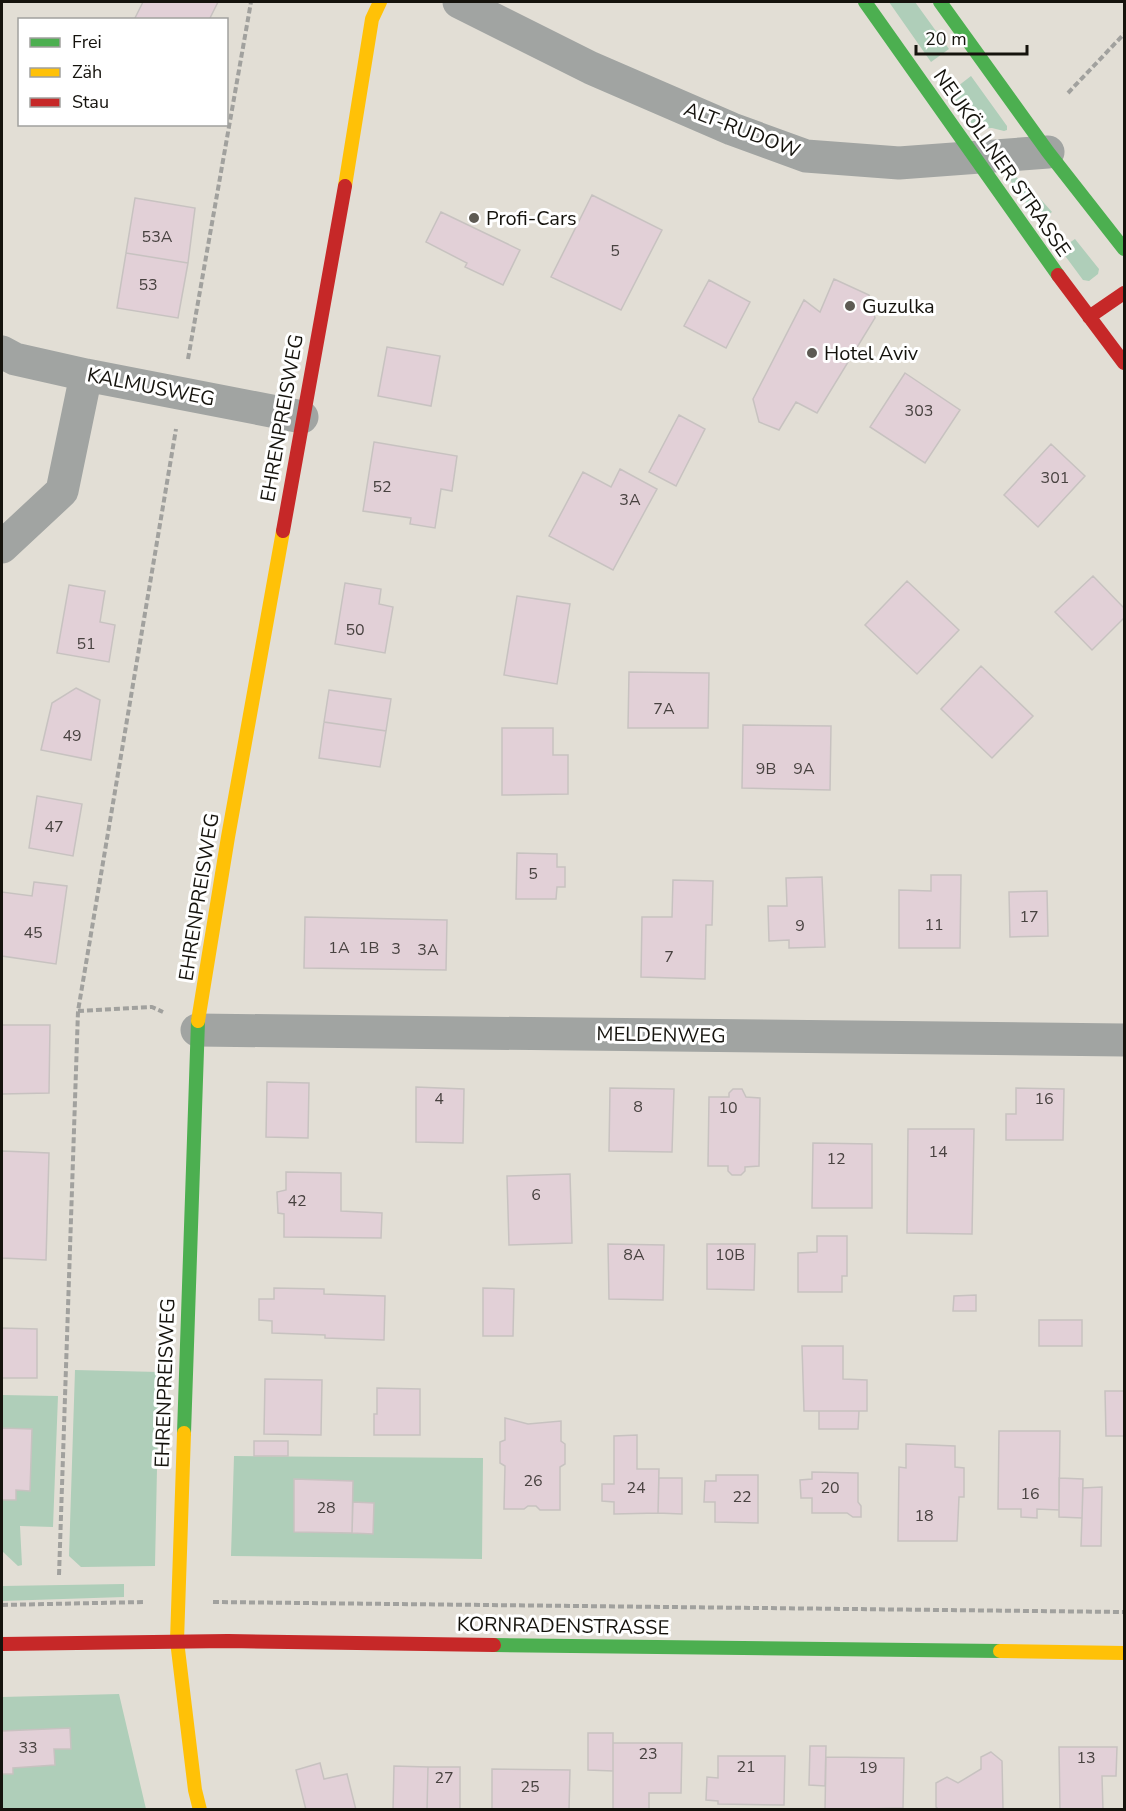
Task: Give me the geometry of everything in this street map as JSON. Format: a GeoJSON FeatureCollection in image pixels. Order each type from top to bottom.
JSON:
{"type":"FeatureCollection","features":[{"type":"Feature","properties":{"kind":"street","name":"EHRENPREISWEG"},"geometry":{"type":"LineString","coordinates":[[200,1809],[195,1790],[177,1641],[197,1030],[228,837],[351,151],[372,19],[380,2]]}},
{"type":"Feature","properties":{"kind":"street","name":"ALT-RUDOW"},"geometry":{"type":"LineString","coordinates":[[459,2],[591,68],[732,129],[806,156],[898,163],[1048,152]]}},
{"type":"Feature","properties":{"kind":"street","name":"NEUKÖLLNER STRASSE"},"geometry":{"type":"LineString","coordinates":[[865,2],[971,156],[1125,363]]}},
{"type":"Feature","properties":{"kind":"street","name":"NEUKÖLLNER STRASSE"},"geometry":{"type":"LineString","coordinates":[[939,2],[1048,152],[1125,249]]}},
{"type":"Feature","properties":{"kind":"street"},"geometry":{"type":"LineString","coordinates":[[1089,317],[1125,292]]}},
{"type":"Feature","properties":{"kind":"street","name":"KALMUSWEG"},"geometry":{"type":"LineString","coordinates":[[2,352],[15,359],[86,375],[302,417]]}},
{"type":"Feature","properties":{"kind":"street"},"geometry":{"type":"LineString","coordinates":[[2,547],[62,490],[86,375]]}},
{"type":"Feature","properties":{"kind":"street","name":"MELDENWEG"},"geometry":{"type":"LineString","coordinates":[[197,1030],[1125,1040]]}},
{"type":"Feature","properties":{"kind":"street","name":"KORNRADENSTRASSE"},"geometry":{"type":"LineString","coordinates":[[2,1644],[177,1641],[1125,1653]]}},
{"type":"Feature","properties":{"kind":"path"},"geometry":{"type":"LineString","coordinates":[[187,366],[251,2]]}},
{"type":"Feature","properties":{"kind":"path"},"geometry":{"type":"LineString","coordinates":[[1068,93],[1125,34]]}},
{"type":"Feature","properties":{"kind":"path"},"geometry":{"type":"LineString","coordinates":[[59,1575],[78,1011],[178,417]]}},
{"type":"Feature","properties":{"kind":"path"},"geometry":{"type":"LineString","coordinates":[[78,1011],[152,1007],[197,1030]]}},
{"type":"Feature","properties":{"kind":"path"},"geometry":{"type":"LineString","coordinates":[[2,1605],[125,1602]]}},
{"type":"Feature","properties":{"kind":"path"},"geometry":{"type":"LineString","coordinates":[[231,1602],[1125,1612]]}},
{"type":"Feature","properties":{"kind":"green space"},"geometry":{"type":"Polygon","coordinates":[[[889,2],[915,2],[949,49],[931,62],[889,2]]]}},
{"type":"Feature","properties":{"kind":"green space"},"geometry":{"type":"Polygon","coordinates":[[[971,76],[1007,126],[1007,130],[974,129],[949,93],[971,76]]]}},
{"type":"Feature","properties":{"kind":"green space"},"geometry":{"type":"Polygon","coordinates":[[[1014,175],[1052,212],[1039,221],[1010,180],[1010,177],[1014,175]]]}},
{"type":"Feature","properties":{"kind":"green space"},"geometry":{"type":"Polygon","coordinates":[[[1075,239],[1099,269],[1098,274],[1089,281],[1083,280],[1060,249],[1075,239]]]}},
{"type":"Feature","properties":{"kind":"green space"},"geometry":{"type":"Polygon","coordinates":[[[75,1370],[159,1372],[155,1566],[81,1567],[69,1556],[75,1370]]]}},
{"type":"Feature","properties":{"kind":"green space"},"geometry":{"type":"Polygon","coordinates":[[[2,1395],[58,1396],[53,1527],[20,1526],[22,1565],[18,1566],[2,1551],[2,1395]]]}},
{"type":"Feature","properties":{"kind":"green space"},"geometry":{"type":"Polygon","coordinates":[[[234,1456],[483,1458],[482,1559],[231,1556],[234,1456]]]}},
{"type":"Feature","properties":{"kind":"green space"},"geometry":{"type":"Polygon","coordinates":[[[124,1584],[124,1597],[2,1601],[2,1586],[124,1584]]]}},
{"type":"Feature","properties":{"kind":"green space"},"geometry":{"type":"Polygon","coordinates":[[[119,1694],[146,1809],[2,1809],[2,1697],[119,1694]]]}},
{"type":"Feature","properties":{"kind":"building"},"geometry":{"type":"Polygon","coordinates":[[[143,2],[218,2],[210,18],[135,18],[143,2]]]}},
{"type":"Feature","properties":{"kind":"building"},"geometry":{"type":"Polygon","coordinates":[[[592,195],[662,230],[621,310],[551,277],[592,195]]]}},
{"type":"Feature","properties":{"kind":"building"},"geometry":{"type":"Polygon","coordinates":[[[135,198],[195,208],[188,263],[126,253],[135,198]]]}},
{"type":"Feature","properties":{"kind":"building"},"geometry":{"type":"Polygon","coordinates":[[[441,212],[520,250],[503,285],[465,267],[467,263],[426,242],[441,212]]]}},
{"type":"Feature","properties":{"kind":"building"},"geometry":{"type":"Polygon","coordinates":[[[126,253],[188,263],[178,318],[117,308],[126,253]]]}},
{"type":"Feature","properties":{"kind":"building"},"geometry":{"type":"Polygon","coordinates":[[[834,279],[869,295],[875,318],[817,413],[796,402],[779,430],[759,422],[753,399],[804,300],[820,312],[834,279]]]}},
{"type":"Feature","properties":{"kind":"building"},"geometry":{"type":"Polygon","coordinates":[[[709,280],[750,302],[726,348],[684,326],[709,280]]]}},
{"type":"Feature","properties":{"kind":"building"},"geometry":{"type":"Polygon","coordinates":[[[387,347],[440,356],[431,406],[378,396],[387,347]]]}},
{"type":"Feature","properties":{"kind":"building"},"geometry":{"type":"Polygon","coordinates":[[[905,373],[960,410],[925,463],[870,427],[905,373]]]}},
{"type":"Feature","properties":{"kind":"building"},"geometry":{"type":"Polygon","coordinates":[[[679,415],[705,429],[676,486],[649,472],[679,415]]]}},
{"type":"Feature","properties":{"kind":"building"},"geometry":{"type":"Polygon","coordinates":[[[374,442],[457,456],[452,491],[441,489],[435,528],[410,524],[411,518],[363,511],[374,442]]]}},
{"type":"Feature","properties":{"kind":"building"},"geometry":{"type":"Polygon","coordinates":[[[1051,444],[1085,476],[1038,527],[1004,495],[1051,444]]]}},
{"type":"Feature","properties":{"kind":"building"},"geometry":{"type":"Polygon","coordinates":[[[620,469],[657,489],[613,570],[549,536],[583,472],[611,487],[620,469]]]}},
{"type":"Feature","properties":{"kind":"building"},"geometry":{"type":"Polygon","coordinates":[[[1093,576],[1124,608],[1124,618],[1092,650],[1055,612],[1093,576]]]}},
{"type":"Feature","properties":{"kind":"building"},"geometry":{"type":"Polygon","coordinates":[[[907,581],[959,630],[917,674],[865,625],[907,581]]]}},
{"type":"Feature","properties":{"kind":"building"},"geometry":{"type":"Polygon","coordinates":[[[345,583],[381,589],[379,604],[393,607],[385,653],[335,644],[345,583]]]}},
{"type":"Feature","properties":{"kind":"building"},"geometry":{"type":"Polygon","coordinates":[[[69,585],[105,591],[100,622],[115,625],[109,662],[57,653],[69,585]]]}},
{"type":"Feature","properties":{"kind":"building"},"geometry":{"type":"Polygon","coordinates":[[[517,596],[570,604],[557,684],[504,675],[517,596]]]}},
{"type":"Feature","properties":{"kind":"building"},"geometry":{"type":"Polygon","coordinates":[[[981,666],[1033,716],[992,758],[941,709],[981,666]]]}},
{"type":"Feature","properties":{"kind":"building"},"geometry":{"type":"Polygon","coordinates":[[[629,672],[709,673],[708,728],[628,728],[629,672]]]}},
{"type":"Feature","properties":{"kind":"building"},"geometry":{"type":"Polygon","coordinates":[[[76,688],[100,700],[91,760],[41,750],[52,703],[76,688]]]}},
{"type":"Feature","properties":{"kind":"building"},"geometry":{"type":"Polygon","coordinates":[[[329,690],[391,699],[386,731],[324,722],[329,690]]]}},
{"type":"Feature","properties":{"kind":"building"},"geometry":{"type":"Polygon","coordinates":[[[324,722],[386,731],[380,767],[319,758],[324,722]]]}},
{"type":"Feature","properties":{"kind":"building"},"geometry":{"type":"Polygon","coordinates":[[[743,725],[831,726],[830,790],[742,788],[743,725]]]}},
{"type":"Feature","properties":{"kind":"building"},"geometry":{"type":"Polygon","coordinates":[[[502,728],[553,728],[553,755],[568,755],[568,794],[502,795],[502,728]]]}},
{"type":"Feature","properties":{"kind":"building"},"geometry":{"type":"Polygon","coordinates":[[[37,796],[82,804],[73,856],[29,848],[37,796]]]}},
{"type":"Feature","properties":{"kind":"building"},"geometry":{"type":"Polygon","coordinates":[[[517,853],[557,854],[557,867],[565,867],[565,887],[557,887],[556,899],[516,899],[517,853]]]}},
{"type":"Feature","properties":{"kind":"building"},"geometry":{"type":"Polygon","coordinates":[[[931,875],[961,875],[960,948],[899,948],[899,890],[931,891],[931,875]]]}},
{"type":"Feature","properties":{"kind":"building"},"geometry":{"type":"Polygon","coordinates":[[[822,877],[825,947],[789,948],[789,940],[769,941],[768,906],[787,906],[786,878],[822,877]]]}},
{"type":"Feature","properties":{"kind":"building"},"geometry":{"type":"Polygon","coordinates":[[[673,880],[713,881],[712,925],[706,925],[705,979],[641,977],[642,917],[672,917],[673,880]]]}},
{"type":"Feature","properties":{"kind":"building"},"geometry":{"type":"Polygon","coordinates":[[[34,882],[67,886],[56,964],[2,956],[2,892],[32,896],[34,882]]]}},
{"type":"Feature","properties":{"kind":"building"},"geometry":{"type":"Polygon","coordinates":[[[1047,891],[1048,936],[1010,937],[1009,892],[1047,891]]]}},
{"type":"Feature","properties":{"kind":"building"},"geometry":{"type":"Polygon","coordinates":[[[305,917],[447,920],[446,970],[304,968],[305,917]]]}},
{"type":"Feature","properties":{"kind":"building"},"geometry":{"type":"Polygon","coordinates":[[[2,1025],[50,1025],[49,1093],[2,1094],[2,1025]]]}},
{"type":"Feature","properties":{"kind":"building"},"geometry":{"type":"Polygon","coordinates":[[[267,1082],[309,1083],[308,1138],[266,1137],[267,1082]]]}},
{"type":"Feature","properties":{"kind":"building"},"geometry":{"type":"Polygon","coordinates":[[[416,1087],[464,1089],[463,1143],[416,1142],[416,1087]]]}},
{"type":"Feature","properties":{"kind":"building"},"geometry":{"type":"Polygon","coordinates":[[[610,1088],[674,1089],[672,1152],[609,1151],[610,1088]]]}},
{"type":"Feature","properties":{"kind":"building"},"geometry":{"type":"Polygon","coordinates":[[[1016,1088],[1064,1089],[1063,1140],[1006,1140],[1006,1114],[1016,1114],[1016,1088]]]}},
{"type":"Feature","properties":{"kind":"building"},"geometry":{"type":"Polygon","coordinates":[[[733,1089],[742,1089],[746,1097],[760,1098],[759,1166],[745,1167],[741,1175],[732,1175],[728,1171],[728,1166],[708,1166],[709,1097],[729,1097],[733,1089]]]}},
{"type":"Feature","properties":{"kind":"building"},"geometry":{"type":"Polygon","coordinates":[[[908,1129],[974,1129],[972,1234],[907,1233],[908,1129]]]}},
{"type":"Feature","properties":{"kind":"building"},"geometry":{"type":"Polygon","coordinates":[[[813,1143],[872,1144],[872,1208],[812,1208],[813,1143]]]}},
{"type":"Feature","properties":{"kind":"building"},"geometry":{"type":"Polygon","coordinates":[[[2,1151],[49,1153],[46,1260],[2,1258],[2,1151]]]}},
{"type":"Feature","properties":{"kind":"building"},"geometry":{"type":"Polygon","coordinates":[[[286,1172],[341,1173],[341,1211],[382,1213],[381,1238],[284,1237],[284,1214],[278,1213],[277,1192],[286,1190],[286,1172]]]}},
{"type":"Feature","properties":{"kind":"building"},"geometry":{"type":"Polygon","coordinates":[[[570,1174],[572,1243],[509,1245],[507,1176],[570,1174]]]}},
{"type":"Feature","properties":{"kind":"building"},"geometry":{"type":"Polygon","coordinates":[[[817,1236],[847,1236],[847,1276],[842,1276],[842,1292],[798,1292],[798,1253],[817,1252],[817,1236]]]}},
{"type":"Feature","properties":{"kind":"building"},"geometry":{"type":"Polygon","coordinates":[[[608,1244],[664,1245],[663,1300],[609,1299],[608,1244]]]}},
{"type":"Feature","properties":{"kind":"building"},"geometry":{"type":"Polygon","coordinates":[[[707,1244],[755,1244],[754,1290],[707,1289],[707,1244]]]}},
{"type":"Feature","properties":{"kind":"building"},"geometry":{"type":"Polygon","coordinates":[[[274,1288],[324,1289],[324,1294],[385,1296],[384,1340],[272,1333],[272,1321],[259,1320],[259,1299],[274,1299],[274,1288]]]}},
{"type":"Feature","properties":{"kind":"building"},"geometry":{"type":"Polygon","coordinates":[[[483,1288],[514,1289],[513,1336],[483,1336],[483,1288]]]}},
{"type":"Feature","properties":{"kind":"building"},"geometry":{"type":"Polygon","coordinates":[[[976,1295],[976,1311],[953,1311],[954,1296],[976,1295]]]}},
{"type":"Feature","properties":{"kind":"building"},"geometry":{"type":"Polygon","coordinates":[[[1039,1320],[1082,1320],[1082,1346],[1039,1346],[1039,1320]]]}},
{"type":"Feature","properties":{"kind":"building"},"geometry":{"type":"Polygon","coordinates":[[[2,1328],[37,1329],[37,1378],[2,1378],[2,1328]]]}},
{"type":"Feature","properties":{"kind":"building"},"geometry":{"type":"Polygon","coordinates":[[[802,1346],[843,1346],[843,1379],[867,1380],[867,1411],[804,1411],[802,1346]]]}},
{"type":"Feature","properties":{"kind":"building"},"geometry":{"type":"Polygon","coordinates":[[[265,1379],[322,1380],[321,1435],[264,1434],[265,1379]]]}},
{"type":"Feature","properties":{"kind":"building"},"geometry":{"type":"Polygon","coordinates":[[[377,1388],[420,1389],[420,1435],[374,1435],[377,1388]]]}},
{"type":"Feature","properties":{"kind":"building"},"geometry":{"type":"Polygon","coordinates":[[[1105,1391],[1124,1391],[1124,1436],[1106,1436],[1105,1391]]]}},
{"type":"Feature","properties":{"kind":"building"},"geometry":{"type":"Polygon","coordinates":[[[819,1411],[859,1411],[858,1429],[819,1429],[819,1411]]]}},
{"type":"Feature","properties":{"kind":"building"},"geometry":{"type":"Polygon","coordinates":[[[505,1418],[528,1424],[561,1421],[561,1441],[565,1444],[565,1464],[560,1467],[560,1510],[540,1510],[536,1506],[528,1506],[524,1509],[504,1509],[505,1466],[500,1463],[500,1442],[505,1440],[505,1418]]]}},
{"type":"Feature","properties":{"kind":"building"},"geometry":{"type":"Polygon","coordinates":[[[2,1428],[32,1429],[30,1491],[16,1490],[16,1500],[2,1500],[2,1428]]]}},
{"type":"Feature","properties":{"kind":"building"},"geometry":{"type":"Polygon","coordinates":[[[999,1431],[1060,1431],[1059,1510],[1037,1509],[1037,1518],[1021,1517],[1021,1509],[998,1509],[999,1431]]]}},
{"type":"Feature","properties":{"kind":"building"},"geometry":{"type":"Polygon","coordinates":[[[637,1435],[637,1469],[659,1469],[658,1513],[614,1514],[614,1502],[602,1501],[602,1484],[614,1484],[614,1436],[637,1435]]]}},
{"type":"Feature","properties":{"kind":"building"},"geometry":{"type":"Polygon","coordinates":[[[254,1441],[288,1441],[288,1456],[254,1456],[254,1441]]]}},
{"type":"Feature","properties":{"kind":"building"},"geometry":{"type":"Polygon","coordinates":[[[906,1444],[955,1446],[955,1467],[964,1468],[964,1497],[959,1497],[957,1541],[898,1541],[899,1467],[906,1468],[906,1444]]]}},
{"type":"Feature","properties":{"kind":"building"},"geometry":{"type":"Polygon","coordinates":[[[812,1472],[858,1473],[858,1502],[861,1506],[861,1517],[853,1517],[847,1513],[812,1513],[812,1498],[801,1498],[800,1480],[812,1479],[812,1472]]]}},
{"type":"Feature","properties":{"kind":"building"},"geometry":{"type":"Polygon","coordinates":[[[716,1475],[758,1475],[758,1523],[715,1522],[715,1502],[704,1502],[705,1481],[716,1481],[716,1475]]]}},
{"type":"Feature","properties":{"kind":"building"},"geometry":{"type":"Polygon","coordinates":[[[659,1478],[682,1478],[682,1514],[658,1513],[659,1478]]]}},
{"type":"Feature","properties":{"kind":"building"},"geometry":{"type":"Polygon","coordinates":[[[1059,1478],[1083,1479],[1082,1518],[1059,1517],[1059,1478]]]}},
{"type":"Feature","properties":{"kind":"building"},"geometry":{"type":"Polygon","coordinates":[[[294,1479],[353,1481],[352,1533],[294,1532],[294,1479]]]}},
{"type":"Feature","properties":{"kind":"building"},"geometry":{"type":"Polygon","coordinates":[[[1102,1487],[1101,1546],[1081,1546],[1083,1488],[1102,1487]]]}},
{"type":"Feature","properties":{"kind":"building"},"geometry":{"type":"Polygon","coordinates":[[[353,1502],[374,1503],[373,1534],[352,1533],[353,1502]]]}},
{"type":"Feature","properties":{"kind":"building"},"geometry":{"type":"Polygon","coordinates":[[[70,1728],[71,1749],[54,1749],[55,1765],[13,1768],[13,1774],[2,1774],[2,1731],[70,1728]]]}},
{"type":"Feature","properties":{"kind":"building"},"geometry":{"type":"Polygon","coordinates":[[[588,1733],[613,1733],[613,1771],[588,1770],[588,1733]]]}},
{"type":"Feature","properties":{"kind":"building"},"geometry":{"type":"Polygon","coordinates":[[[613,1743],[682,1743],[681,1793],[649,1793],[649,1810],[613,1810],[613,1743]]]}},
{"type":"Feature","properties":{"kind":"building"},"geometry":{"type":"Polygon","coordinates":[[[810,1746],[826,1746],[825,1786],[809,1785],[810,1746]]]}},
{"type":"Feature","properties":{"kind":"building"},"geometry":{"type":"Polygon","coordinates":[[[1059,1747],[1117,1747],[1116,1776],[1102,1776],[1103,1810],[1060,1810],[1059,1747]]]}},
{"type":"Feature","properties":{"kind":"building"},"geometry":{"type":"Polygon","coordinates":[[[991,1752],[1002,1761],[1003,1809],[939,1810],[936,1807],[936,1783],[947,1777],[958,1783],[981,1769],[981,1757],[991,1752]]]}},
{"type":"Feature","properties":{"kind":"building"},"geometry":{"type":"Polygon","coordinates":[[[718,1756],[785,1756],[784,1805],[718,1804],[718,1801],[706,1800],[707,1777],[718,1778],[718,1756]]]}},
{"type":"Feature","properties":{"kind":"building"},"geometry":{"type":"Polygon","coordinates":[[[826,1757],[904,1758],[903,1808],[825,1810],[826,1757]]]}},
{"type":"Feature","properties":{"kind":"building"},"geometry":{"type":"Polygon","coordinates":[[[320,1763],[324,1779],[347,1774],[356,1810],[306,1810],[296,1770],[320,1763]]]}},
{"type":"Feature","properties":{"kind":"building"},"geometry":{"type":"Polygon","coordinates":[[[394,1766],[428,1767],[427,1810],[393,1810],[394,1766]]]}},
{"type":"Feature","properties":{"kind":"building"},"geometry":{"type":"Polygon","coordinates":[[[428,1767],[460,1767],[460,1810],[427,1810],[428,1767]]]}},
{"type":"Feature","properties":{"kind":"building"},"geometry":{"type":"Polygon","coordinates":[[[492,1769],[570,1770],[569,1810],[492,1810],[492,1769]]]}},
{"type":"Feature","properties":{"kind":"traffic: fast"},"geometry":{"type":"LineString","coordinates":[[865,2],[1058,275]]}},
{"type":"Feature","properties":{"kind":"traffic: fast"},"geometry":{"type":"LineString","coordinates":[[940,2],[1048,152],[1124,249]]}},
{"type":"Feature","properties":{"kind":"traffic: fast"},"geometry":{"type":"LineString","coordinates":[[184,1433],[198,1021]]}},
{"type":"Feature","properties":{"kind":"traffic: fast"},"geometry":{"type":"LineString","coordinates":[[494,1645],[1000,1651]]}},
{"type":"Feature","properties":{"kind":"traffic: slow"},"geometry":{"type":"LineString","coordinates":[[345,186],[372,19],[380,2]]}},
{"type":"Feature","properties":{"kind":"traffic: slow"},"geometry":{"type":"LineString","coordinates":[[198,1021],[228,837],[283,531]]}},
{"type":"Feature","properties":{"kind":"traffic: slow"},"geometry":{"type":"LineString","coordinates":[[184,1433],[177,1641],[195,1790],[200,1810]]}},
{"type":"Feature","properties":{"kind":"traffic: slow"},"geometry":{"type":"LineString","coordinates":[[1000,1651],[1124,1653]]}},
{"type":"Feature","properties":{"kind":"traffic: jam"},"geometry":{"type":"LineString","coordinates":[[283,531],[345,186]]}},
{"type":"Feature","properties":{"kind":"traffic: jam"},"geometry":{"type":"LineString","coordinates":[[1058,275],[1124,363]]}},
{"type":"Feature","properties":{"kind":"traffic: jam"},"geometry":{"type":"LineString","coordinates":[[1089,317],[1124,293]]}},
{"type":"Feature","properties":{"kind":"traffic: jam"},"geometry":{"type":"LineString","coordinates":[[2,1644],[228,1641],[494,1645]]}},
{"type":"Feature","properties":{"kind":"place","name":"Profi-Cars"},"geometry":{"type":"Point","coordinates":[474,218]}},
{"type":"Feature","properties":{"kind":"place","name":"Guzulka"},"geometry":{"type":"Point","coordinates":[850,306]}},
{"type":"Feature","properties":{"kind":"place","name":"Hotel Aviv"},"geometry":{"type":"Point","coordinates":[812,353]}}]}
